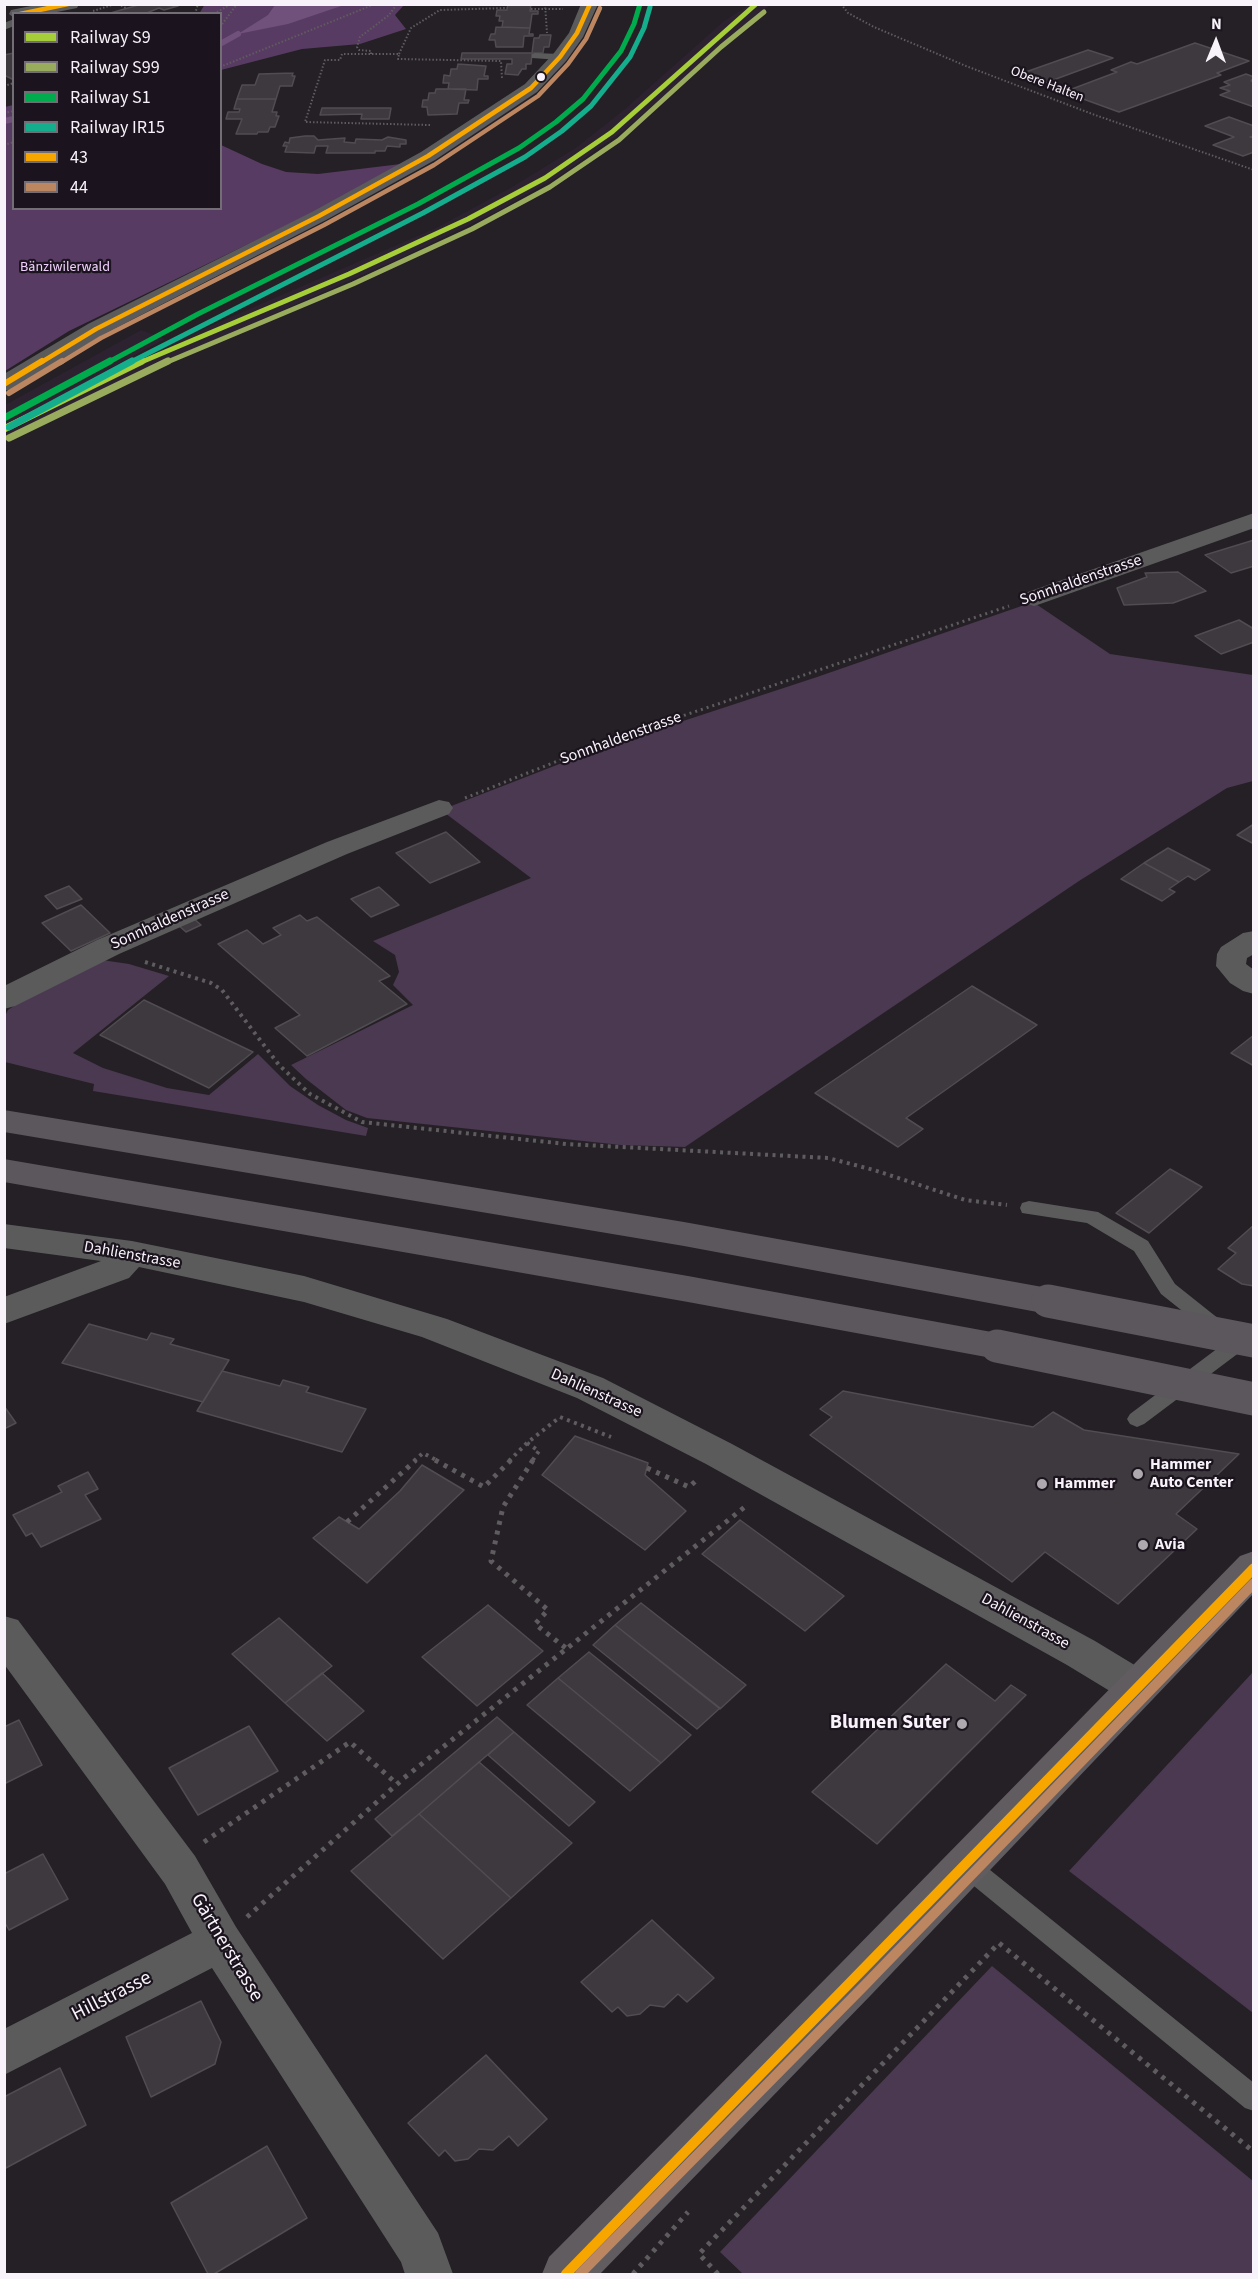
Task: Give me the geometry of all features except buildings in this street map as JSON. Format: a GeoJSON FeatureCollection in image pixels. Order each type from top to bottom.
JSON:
{"type":"FeatureCollection","features":[{"type":"Feature","properties":{"kind":"highway"},"geometry":{"type":"LineString","coordinates":[[4,1120],[684,1234],[1048,1301],[1248,1346]]}},
{"type":"Feature","properties":{"kind":"highway"},"geometry":{"type":"LineString","coordinates":[[4,1170],[700,1291],[997,1346],[1254,1399]]}},
{"type":"Feature","properties":{"kind":"street"},"geometry":{"type":"LineString","coordinates":[[26,12],[71,4]]}},
{"type":"Feature","properties":{"kind":"street"},"geometry":{"type":"LineString","coordinates":[[4,384],[96,329],[319,216],[428,156],[531,88],[560,57],[577,33],[590,4]]}},
{"type":"Feature","properties":{"kind":"street","name":"Sonnhaldenstrasse"},"geometry":{"type":"LineString","coordinates":[[1034,598],[1254,520]]}},
{"type":"Feature","properties":{"kind":"street","name":"Sonnhaldenstrasse"},"geometry":{"type":"LineString","coordinates":[[4,999],[108,947],[337,848],[439,808]]}},
{"type":"Feature","properties":{"kind":"street"},"geometry":{"type":"LineString","coordinates":[[1254,940],[1232,954],[1231,966],[1254,984]]}},
{"type":"Feature","properties":{"kind":"street","name":"Dahlienstrasse"},"geometry":{"type":"LineString","coordinates":[[4,1236],[132,1253],[304,1289],[434,1328],[590,1388],[719,1454],[1081,1653],[1137,1687]]}},
{"type":"Feature","properties":{"kind":"street"},"geometry":{"type":"LineString","coordinates":[[4,1311],[117,1269],[132,1253]]}},
{"type":"Feature","properties":{"kind":"street"},"geometry":{"type":"LineString","coordinates":[[566,2274],[1254,1567]]}},
{"type":"Feature","properties":{"kind":"street","name":"Gärtnerstrasse"},"geometry":{"type":"LineString","coordinates":[[4,1632],[174,1863],[220,1941],[421,2250],[429,2274]]}},
{"type":"Feature","properties":{"kind":"street","name":"Hillstrasse"},"geometry":{"type":"LineString","coordinates":[[4,2053],[220,1941]]}},
{"type":"Feature","properties":{"kind":"lane"},"geometry":{"type":"LineString","coordinates":[[535,57],[560,57]]}},
{"type":"Feature","properties":{"kind":"lane"},"geometry":{"type":"LineString","coordinates":[[1029,1208],[1090,1217],[1141,1245],[1168,1288],[1248,1346],[1137,1419]]}},
{"type":"Feature","properties":{"kind":"lane"},"geometry":{"type":"LineString","coordinates":[[966,1864],[1254,2099]]}},
{"type":"Feature","properties":{"kind":"path"},"geometry":{"type":"LineString","coordinates":[[90,12],[116,4],[126,8]]}},
{"type":"Feature","properties":{"kind":"path"},"geometry":{"type":"LineString","coordinates":[[217,12],[231,4]]}},
{"type":"Feature","properties":{"kind":"path"},"geometry":{"type":"LineString","coordinates":[[222,24],[237,4]]}},
{"type":"Feature","properties":{"kind":"path"},"geometry":{"type":"LineString","coordinates":[[222,66],[375,4]]}},
{"type":"Feature","properties":{"kind":"path"},"geometry":{"type":"LineString","coordinates":[[371,54],[371,51],[359,50],[357,47],[360,37],[398,4]]}},
{"type":"Feature","properties":{"kind":"path","name":"Obere Halten"},"geometry":{"type":"LineString","coordinates":[[841,4],[848,13],[874,27],[966,66],[1095,115],[1254,170]]}},
{"type":"Feature","properties":{"kind":"path"},"geometry":{"type":"LineString","coordinates":[[507,8],[440,10],[411,28],[398,59],[501,61],[500,78],[539,80]]}},
{"type":"Feature","properties":{"kind":"path"},"geometry":{"type":"LineString","coordinates":[[531,9],[568,9]]}},
{"type":"Feature","properties":{"kind":"path"},"geometry":{"type":"LineString","coordinates":[[399,54],[342,54],[340,60],[325,60],[305,122],[433,125]]}},
{"type":"Feature","properties":{"kind":"path","name":"Sonnhaldenstrasse"},"geometry":{"type":"LineString","coordinates":[[439,808],[605,742],[841,665],[1034,598]]}},
{"type":"Feature","properties":{"kind":"path"},"geometry":{"type":"LineString","coordinates":[[108,947],[125,956],[211,983],[222,990],[279,1065],[310,1094],[338,1112],[362,1122],[566,1144],[828,1158],[874,1170],[965,1200],[1029,1208]]}},
{"type":"Feature","properties":{"kind":"path"},"geometry":{"type":"LineString","coordinates":[[347,1522],[423,1453],[484,1487],[527,1443],[560,1418],[623,1441]]}},
{"type":"Feature","properties":{"kind":"path"},"geometry":{"type":"LineString","coordinates":[[527,1443],[539,1451],[503,1507],[491,1561],[548,1610],[535,1624],[567,1649]]}},
{"type":"Feature","properties":{"kind":"path"},"geometry":{"type":"LineString","coordinates":[[647,1468],[689,1487],[708,1471],[719,1454]]}},
{"type":"Feature","properties":{"kind":"path"},"geometry":{"type":"LineString","coordinates":[[220,1941],[397,1784],[775,1485]]}},
{"type":"Feature","properties":{"kind":"path"},"geometry":{"type":"LineString","coordinates":[[174,1863],[350,1742],[397,1784]]}},
{"type":"Feature","properties":{"kind":"path"},"geometry":{"type":"LineString","coordinates":[[718,2274],[699,2254],[999,1943],[1254,2152]]}},
{"type":"Feature","properties":{"kind":"shaded area"},"geometry":{"type":"Polygon","coordinates":[[[275,5],[344,5],[288,24],[238,34],[268,15],[275,5]]]}},
{"type":"Feature","properties":{"kind":"shaded area"},"geometry":{"type":"Polygon","coordinates":[[[749,5],[770,5],[623,131],[561,175],[496,212],[399,259],[121,381],[5,439],[5,405],[141,330],[165,339],[97,375],[436,228],[512,187],[577,147],[625,109],[724,21],[749,5]]]}},
{"type":"Feature","properties":{"kind":"shaded area"},"geometry":{"type":"Polygon","coordinates":[[[1033,602],[1110,654],[1253,675],[1253,781],[1227,788],[1079,881],[685,1147],[621,1145],[367,1118],[346,1110],[291,1065],[413,1005],[393,985],[399,972],[395,955],[373,941],[531,878],[441,810],[598,749],[817,677],[1033,602]]]}},
{"type":"Feature","properties":{"kind":"shaded area"},"geometry":{"type":"Polygon","coordinates":[[[102,960],[129,964],[169,976],[73,1053],[103,1068],[167,1088],[209,1095],[258,1054],[290,1086],[318,1105],[346,1120],[368,1128],[366,1136],[93,1091],[94,1084],[5,1062],[4,1018],[8,1010],[44,985],[102,960]]]}},
{"type":"Feature","properties":{"kind":"shaded area"},"geometry":{"type":"Polygon","coordinates":[[[1253,1672],[1253,2013],[1069,1871],[1253,1672]]]}},
{"type":"Feature","properties":{"kind":"shaded area"},"geometry":{"type":"Polygon","coordinates":[[[992,1966],[1253,2181],[1253,2274],[743,2274],[720,2252],[992,1966]]]}},
{"type":"Feature","properties":{"kind":"green space"},"geometry":{"type":"Polygon","coordinates":[[[205,4],[404,5],[395,15],[406,29],[360,44],[302,49],[222,70],[222,12],[200,12],[205,4]]]}},
{"type":"Feature","properties":{"kind":"green space","name":"Bänziwilerwald"},"geometry":{"type":"Polygon","coordinates":[[[12,105],[12,210],[222,210],[222,145],[262,164],[286,172],[318,174],[401,164],[345,197],[69,331],[5,371],[5,107],[12,105]]]}},
{"type":"Feature","properties":{"kind":"waterway"},"geometry":{"type":"LineString","coordinates":[[222,43],[238,34]]}},
{"type":"Feature","properties":{"kind":"waterway"},"geometry":{"type":"LineString","coordinates":[[4,121],[12,119]]}},
{"type":"Feature","properties":{"kind":"rail line","name":"S1"},"geometry":{"type":"LineString","coordinates":[[4,418],[198,314],[418,204],[519,148],[556,122],[583,99],[621,51],[634,24],[640,4]]}},
{"type":"Feature","properties":{"kind":"rail line","name":"S9"},"geometry":{"type":"LineString","coordinates":[[4,429],[148,358],[349,274],[468,219],[545,178],[612,132],[756,4]]}},
{"type":"Feature","properties":{"kind":"rail line","name":"IR15"},"geometry":{"type":"LineString","coordinates":[[9,427],[203,323],[423,213],[525,157],[562,131],[591,106],[630,57],[644,28],[650,7]]}},
{"type":"Feature","properties":{"kind":"rail line","name":"S99"},"geometry":{"type":"LineString","coordinates":[[9,438],[152,368],[353,284],[472,229],[550,187],[619,140],[721,47],[764,12]]}},
{"type":"Feature","properties":{"kind":"transit line","name":"43"},"geometry":{"type":"LineString","coordinates":[[30,12],[68,4]]}},
{"type":"Feature","properties":{"kind":"transit line","name":"43"},"geometry":{"type":"LineString","coordinates":[[4,384],[96,329],[319,216],[428,156],[531,88],[560,57],[577,33],[590,4]]}},
{"type":"Feature","properties":{"kind":"transit line","name":"44"},"geometry":{"type":"LineString","coordinates":[[9,393],[101,338],[324,225],[434,165],[538,96],[568,64],[586,39],[600,8]]}},
{"type":"Feature","properties":{"kind":"transit line","name":"43"},"geometry":{"type":"LineString","coordinates":[[566,2274],[1254,1568]]}},
{"type":"Feature","properties":{"kind":"transit line","name":"44"},"geometry":{"type":"LineString","coordinates":[[580,2274],[863,1987],[1254,1583]]}},
{"type":"Feature","properties":{"kind":"place","name":"Hammer Auto Center"},"geometry":{"type":"Point","coordinates":[1138,1474]}},
{"type":"Feature","properties":{"kind":"place","name":"Hammer"},"geometry":{"type":"Point","coordinates":[1042,1484]}},
{"type":"Feature","properties":{"kind":"place","name":"Avia"},"geometry":{"type":"Point","coordinates":[1143,1545]}},
{"type":"Feature","properties":{"kind":"place","name":"Blumen Suter"},"geometry":{"type":"Point","coordinates":[962,1724]}}]}
